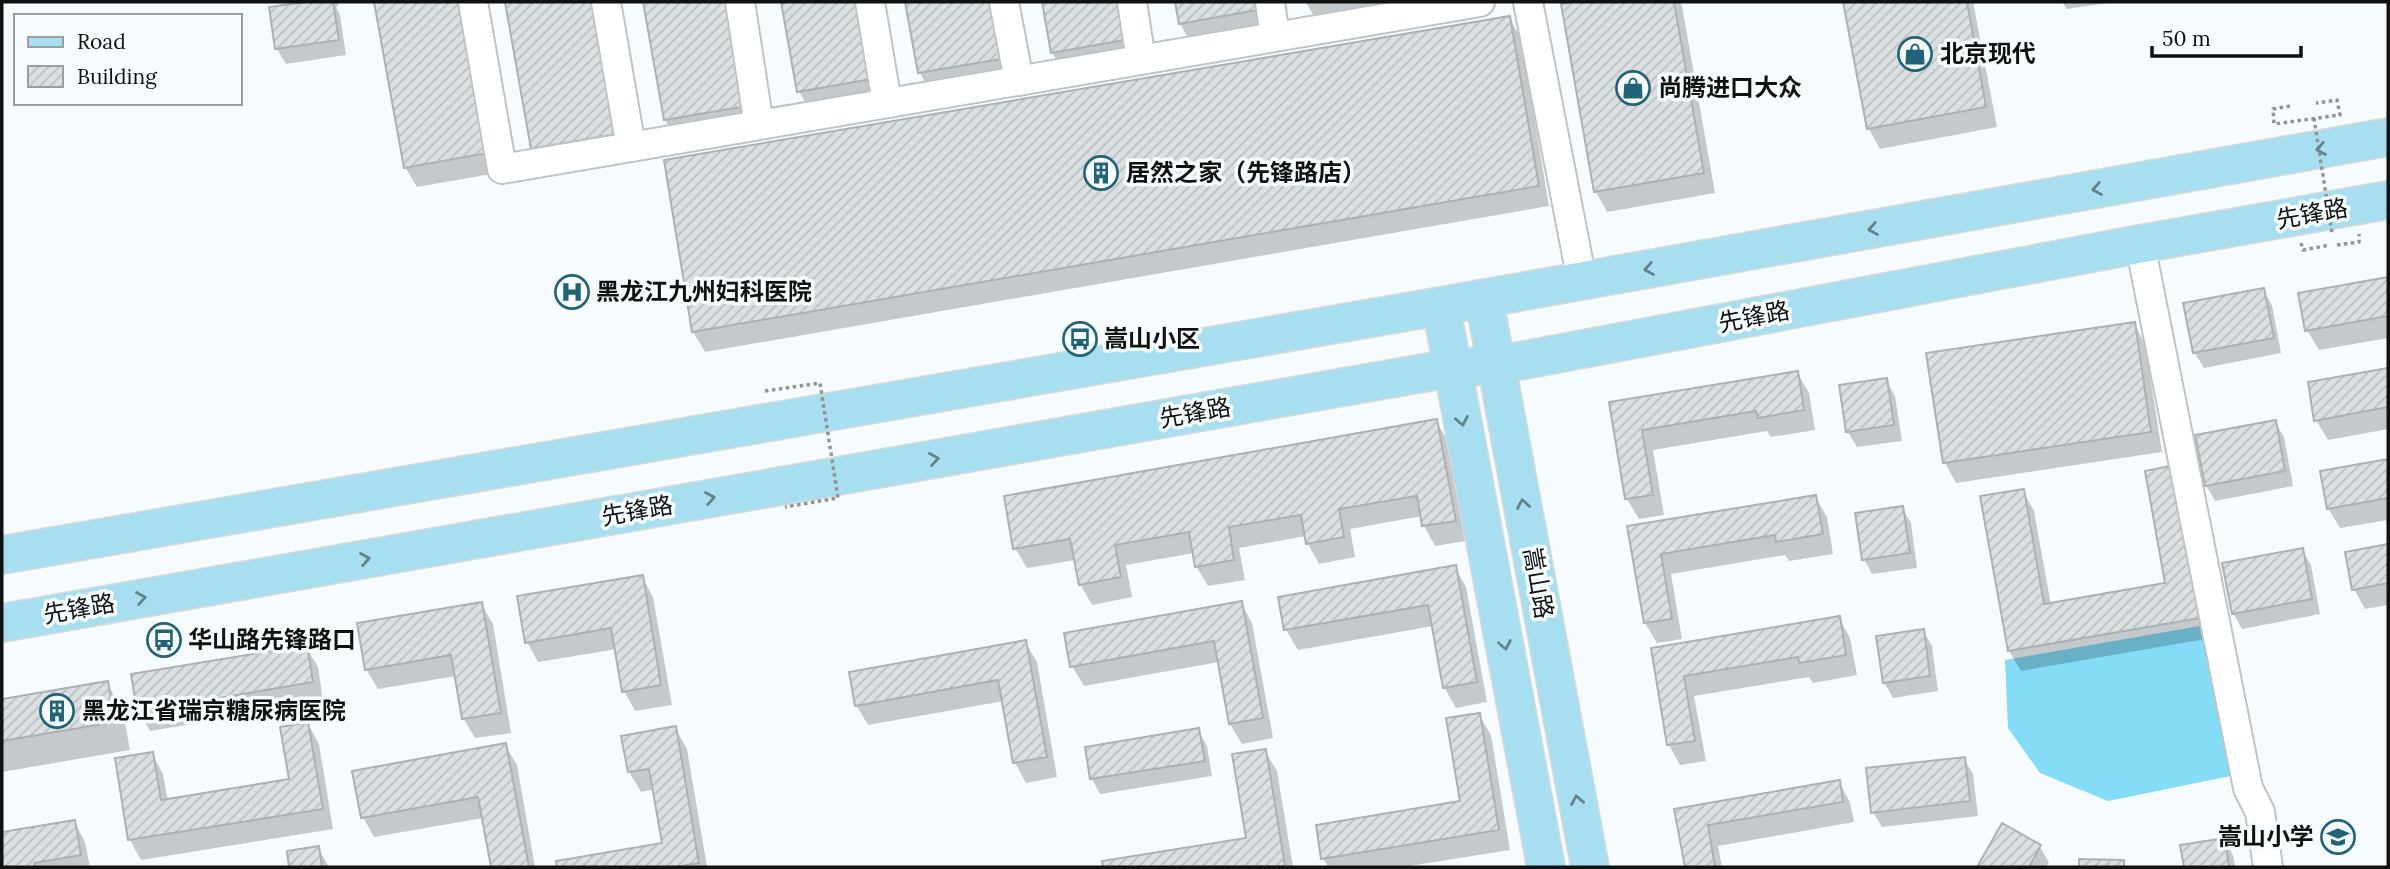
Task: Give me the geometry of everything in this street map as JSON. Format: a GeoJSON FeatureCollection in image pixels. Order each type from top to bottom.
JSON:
{"type":"FeatureCollection","features":[{"type":"Feature","properties":{"kind":"main road"},"geometry":{"type":"LineString","coordinates":[[2,555],[1484,299],[2388,137]]}},
{"type":"Feature","properties":{"kind":"main road","name":"先锋路"},"geometry":{"type":"LineString","coordinates":[[2,623],[1452,368],[1498,365],[2388,200]]}},
{"type":"Feature","properties":{"kind":"main road","name":"嵩山路"},"geometry":{"type":"LineString","coordinates":[[1484,299],[1590,867]]}},
{"type":"Feature","properties":{"kind":"main road","name":"嵩山路"},"geometry":{"type":"LineString","coordinates":[[1441,306],[1546,867]]}},
{"type":"Feature","properties":{"kind":"street"},"geometry":{"type":"LineString","coordinates":[[472,2],[502,169],[1275,37],[1413,7],[1480,2]]}},
{"type":"Feature","properties":{"kind":"street"},"geometry":{"type":"LineString","coordinates":[[606,2],[631,147]]}},
{"type":"Feature","properties":{"kind":"street"},"geometry":{"type":"LineString","coordinates":[[740,2],[759,125]]}},
{"type":"Feature","properties":{"kind":"street"},"geometry":{"type":"LineString","coordinates":[[870,2],[887,103]]}},
{"type":"Feature","properties":{"kind":"street"},"geometry":{"type":"LineString","coordinates":[[1004,2],[1019,81]]}},
{"type":"Feature","properties":{"kind":"street"},"geometry":{"type":"LineString","coordinates":[[1132,2],[1141,60]]}},
{"type":"Feature","properties":{"kind":"street"},"geometry":{"type":"LineString","coordinates":[[1270,2],[1275,37]]}},
{"type":"Feature","properties":{"kind":"street"},"geometry":{"type":"LineString","coordinates":[[1528,2],[1582,281]]}},
{"type":"Feature","properties":{"kind":"street"},"geometry":{"type":"LineString","coordinates":[[2140,244],[2248,788],[2260,812],[2268,867]]}},
{"type":"Feature","properties":{"kind":"path"},"geometry":{"type":"LineString","coordinates":[[2290,106],[2273,109],[2274,124],[2340,115],[2337,100],[2316,103]]}},
{"type":"Feature","properties":{"kind":"path"},"geometry":{"type":"LineString","coordinates":[[2314,118],[2332,233]]}},
{"type":"Feature","properties":{"kind":"path"},"geometry":{"type":"LineString","coordinates":[[765,391],[820,383],[838,498],[785,507]]}},
{"type":"Feature","properties":{"kind":"shaded area"},"geometry":{"type":"Polygon","coordinates":[[[2206,625],[2235,775],[2108,801],[2040,773],[2008,728],[2005,660],[2206,625]]]}},
{"type":"Feature","properties":{"kind":"building"},"geometry":{"type":"Polygon","coordinates":[[[306,2],[333,2],[339,40],[275,49],[269,7],[306,2]]]}},
{"type":"Feature","properties":{"kind":"building"},"geometry":{"type":"Polygon","coordinates":[[[374,2],[460,2],[487,153],[404,168],[374,2]]]}},
{"type":"Feature","properties":{"kind":"building"},"geometry":{"type":"Polygon","coordinates":[[[505,2],[592,2],[616,134],[531,149],[505,2]]]}},
{"type":"Feature","properties":{"kind":"building"},"geometry":{"type":"Polygon","coordinates":[[[643,2],[728,2],[747,106],[664,120],[643,2]]]}},
{"type":"Feature","properties":{"kind":"building"},"geometry":{"type":"Polygon","coordinates":[[[781,2],[859,2],[872,79],[797,92],[781,2]]]}},
{"type":"Feature","properties":{"kind":"building"},"geometry":{"type":"Polygon","coordinates":[[[905,2],[990,2],[1001,59],[918,73],[905,2]]]}},
{"type":"Feature","properties":{"kind":"building"},"geometry":{"type":"Polygon","coordinates":[[[1042,2],[1123,2],[1130,39],[1051,53],[1042,2]]]}},
{"type":"Feature","properties":{"kind":"building"},"geometry":{"type":"Polygon","coordinates":[[[1175,2],[1255,2],[1257,10],[1179,24],[1175,2]]]}},
{"type":"Feature","properties":{"kind":"building","name":"尚腾进口大众"},"geometry":{"type":"Polygon","coordinates":[[[1674,2],[1704,173],[1594,192],[1561,4],[1674,2]]]}},
{"type":"Feature","properties":{"kind":"building","name":"北京现代"},"geometry":{"type":"Polygon","coordinates":[[[1843,2],[1967,2],[1986,107],[1867,129],[1843,2]]]}},
{"type":"Feature","properties":{"kind":"building","name":"居然之家（先锋路店）"},"geometry":{"type":"Polygon","coordinates":[[[1510,16],[1539,186],[692,332],[664,160],[1510,16]]]}},
{"type":"Feature","properties":{"kind":"building"},"geometry":{"type":"Polygon","coordinates":[[[2388,277],[2388,316],[2305,331],[2298,293],[2388,277]]]}},
{"type":"Feature","properties":{"kind":"building"},"geometry":{"type":"Polygon","coordinates":[[[2264,288],[2274,338],[2193,353],[2183,303],[2264,288]]]}},
{"type":"Feature","properties":{"kind":"building"},"geometry":{"type":"Polygon","coordinates":[[[2135,322],[2151,432],[1943,463],[1926,353],[2135,322]]]}},
{"type":"Feature","properties":{"kind":"building"},"geometry":{"type":"Polygon","coordinates":[[[2388,368],[2388,407],[2314,421],[2308,382],[2388,368]]]}},
{"type":"Feature","properties":{"kind":"building"},"geometry":{"type":"Polygon","coordinates":[[[1798,371],[1804,410],[1758,418],[1756,411],[1642,430],[1653,495],[1625,499],[1609,402],[1798,371]]]}},
{"type":"Feature","properties":{"kind":"building"},"geometry":{"type":"Polygon","coordinates":[[[1887,378],[1894,425],[1846,432],[1839,385],[1887,378]]]}},
{"type":"Feature","properties":{"kind":"building"},"geometry":{"type":"Polygon","coordinates":[[[1437,419],[1456,521],[1422,526],[1417,496],[1339,509],[1344,537],[1306,544],[1301,515],[1229,527],[1234,560],[1195,567],[1189,532],[1115,545],[1121,577],[1079,585],[1070,539],[1013,549],[1004,496],[1437,419]]]}},
{"type":"Feature","properties":{"kind":"building"},"geometry":{"type":"Polygon","coordinates":[[[2276,420],[2285,471],[2205,486],[2195,435],[2276,420]]]}},
{"type":"Feature","properties":{"kind":"building"},"geometry":{"type":"Polygon","coordinates":[[[2388,459],[2388,498],[2327,509],[2320,471],[2388,459]]]}},
{"type":"Feature","properties":{"kind":"building"},"geometry":{"type":"Polygon","coordinates":[[[2180,464],[2206,617],[2008,651],[1980,496],[2024,489],[2044,604],[2165,583],[2145,471],[2180,464]]]}},
{"type":"Feature","properties":{"kind":"building"},"geometry":{"type":"Polygon","coordinates":[[[1816,495],[1823,534],[1776,542],[1775,535],[1661,554],[1672,619],[1644,623],[1627,526],[1816,495]]]}},
{"type":"Feature","properties":{"kind":"building"},"geometry":{"type":"Polygon","coordinates":[[[1903,506],[1910,553],[1862,560],[1855,513],[1903,506]]]}},
{"type":"Feature","properties":{"kind":"building"},"geometry":{"type":"Polygon","coordinates":[[[2388,544],[2388,583],[2352,590],[2345,552],[2388,544]]]}},
{"type":"Feature","properties":{"kind":"building"},"geometry":{"type":"Polygon","coordinates":[[[2303,548],[2312,599],[2232,614],[2222,563],[2303,548]]]}},
{"type":"Feature","properties":{"kind":"building"},"geometry":{"type":"Polygon","coordinates":[[[1456,565],[1477,682],[1443,688],[1428,605],[1284,630],[1278,597],[1456,565]]]}},
{"type":"Feature","properties":{"kind":"building"},"geometry":{"type":"Polygon","coordinates":[[[643,575],[661,685],[622,692],[611,628],[525,643],[517,596],[643,575]]]}},
{"type":"Feature","properties":{"kind":"building"},"geometry":{"type":"Polygon","coordinates":[[[1242,601],[1263,718],[1229,724],[1214,641],[1070,667],[1064,633],[1242,601]]]}},
{"type":"Feature","properties":{"kind":"building"},"geometry":{"type":"Polygon","coordinates":[[[482,602],[501,713],[462,719],[451,655],[365,670],[357,623],[482,602]]]}},
{"type":"Feature","properties":{"kind":"building"},"geometry":{"type":"Polygon","coordinates":[[[1840,616],[1846,655],[1799,663],[1798,657],[1684,676],[1695,741],[1667,745],[1651,648],[1840,616]]]}},
{"type":"Feature","properties":{"kind":"building"},"geometry":{"type":"Polygon","coordinates":[[[1924,629],[1930,676],[1883,683],[1876,636],[1924,629]]]}},
{"type":"Feature","properties":{"kind":"building"},"geometry":{"type":"Polygon","coordinates":[[[1026,640],[1047,757],[1013,763],[998,680],[855,706],[849,672],[1026,640]]]}},
{"type":"Feature","properties":{"kind":"building"},"geometry":{"type":"Polygon","coordinates":[[[307,645],[313,682],[137,712],[131,674],[307,645]]]}},
{"type":"Feature","properties":{"kind":"building","name":"黑龙江省瑞京糖尿病医院"},"geometry":{"type":"Polygon","coordinates":[[[108,681],[115,722],[2,741],[2,699],[108,681]]]}},
{"type":"Feature","properties":{"kind":"building"},"geometry":{"type":"Polygon","coordinates":[[[1480,713],[1499,830],[1321,859],[1316,825],[1460,801],[1446,718],[1480,713]]]}},
{"type":"Feature","properties":{"kind":"building"},"geometry":{"type":"Polygon","coordinates":[[[308,722],[323,809],[128,840],[115,758],[153,752],[161,800],[289,779],[280,727],[308,722]]]}},
{"type":"Feature","properties":{"kind":"building"},"geometry":{"type":"Polygon","coordinates":[[[676,726],[699,863],[676,867],[557,867],[556,861],[662,843],[649,769],[628,772],[621,736],[676,726]]]}},
{"type":"Feature","properties":{"kind":"building"},"geometry":{"type":"Polygon","coordinates":[[[1199,728],[1205,761],[1090,779],[1085,747],[1199,728]]]}},
{"type":"Feature","properties":{"kind":"building"},"geometry":{"type":"Polygon","coordinates":[[[506,743],[529,867],[491,867],[478,797],[361,818],[352,771],[506,743]]]}},
{"type":"Feature","properties":{"kind":"building"},"geometry":{"type":"Polygon","coordinates":[[[1266,749],[1285,866],[1103,867],[1102,861],[1246,838],[1232,754],[1266,749]]]}},
{"type":"Feature","properties":{"kind":"building"},"geometry":{"type":"Polygon","coordinates":[[[1965,757],[1970,801],[1871,813],[1866,768],[1965,757]]]}},
{"type":"Feature","properties":{"kind":"building"},"geometry":{"type":"Polygon","coordinates":[[[1840,780],[1843,802],[1708,825],[1715,867],[1685,867],[1674,809],[1840,780]]]}},
{"type":"Feature","properties":{"kind":"building"},"geometry":{"type":"Polygon","coordinates":[[[75,820],[81,855],[34,863],[35,867],[2,867],[2,832],[75,820]]]}},
{"type":"Feature","properties":{"kind":"building"},"geometry":{"type":"Polygon","coordinates":[[[2002,823],[2041,845],[2029,867],[1977,867],[2002,823]]]}},
{"type":"Feature","properties":{"kind":"building"},"geometry":{"type":"Polygon","coordinates":[[[2225,838],[2229,867],[2184,867],[2180,845],[2225,838]]]}},
{"type":"Feature","properties":{"kind":"building"},"geometry":{"type":"Polygon","coordinates":[[[319,846],[322,867],[289,867],[287,851],[319,846]]]}},
{"type":"Feature","properties":{"kind":"building"},"geometry":{"type":"Polygon","coordinates":[[[2079,859],[2124,860],[2124,867],[2079,867],[2079,859]]]}},
{"type":"Feature","properties":{"kind":"place","name":"北京现代"},"geometry":{"type":"Point","coordinates":[1915,54]}},
{"type":"Feature","properties":{"kind":"place","name":"尚腾进口大众"},"geometry":{"type":"Point","coordinates":[1633,88]}},
{"type":"Feature","properties":{"kind":"place","name":"居然之家（先锋路店）"},"geometry":{"type":"Point","coordinates":[1101,173]}},
{"type":"Feature","properties":{"kind":"place","name":"黑龙江九州妇科医院"},"geometry":{"type":"Point","coordinates":[572,292]}},
{"type":"Feature","properties":{"kind":"place","name":"嵩山小区"},"geometry":{"type":"Point","coordinates":[1080,339]}},
{"type":"Feature","properties":{"kind":"place","name":"华山路先锋路口"},"geometry":{"type":"Point","coordinates":[164,640]}},
{"type":"Feature","properties":{"kind":"place","name":"黑龙江省瑞京糖尿病医院"},"geometry":{"type":"Point","coordinates":[57,711]}},
{"type":"Feature","properties":{"kind":"place","name":"嵩山小学"},"geometry":{"type":"Point","coordinates":[2338,837]}}]}
